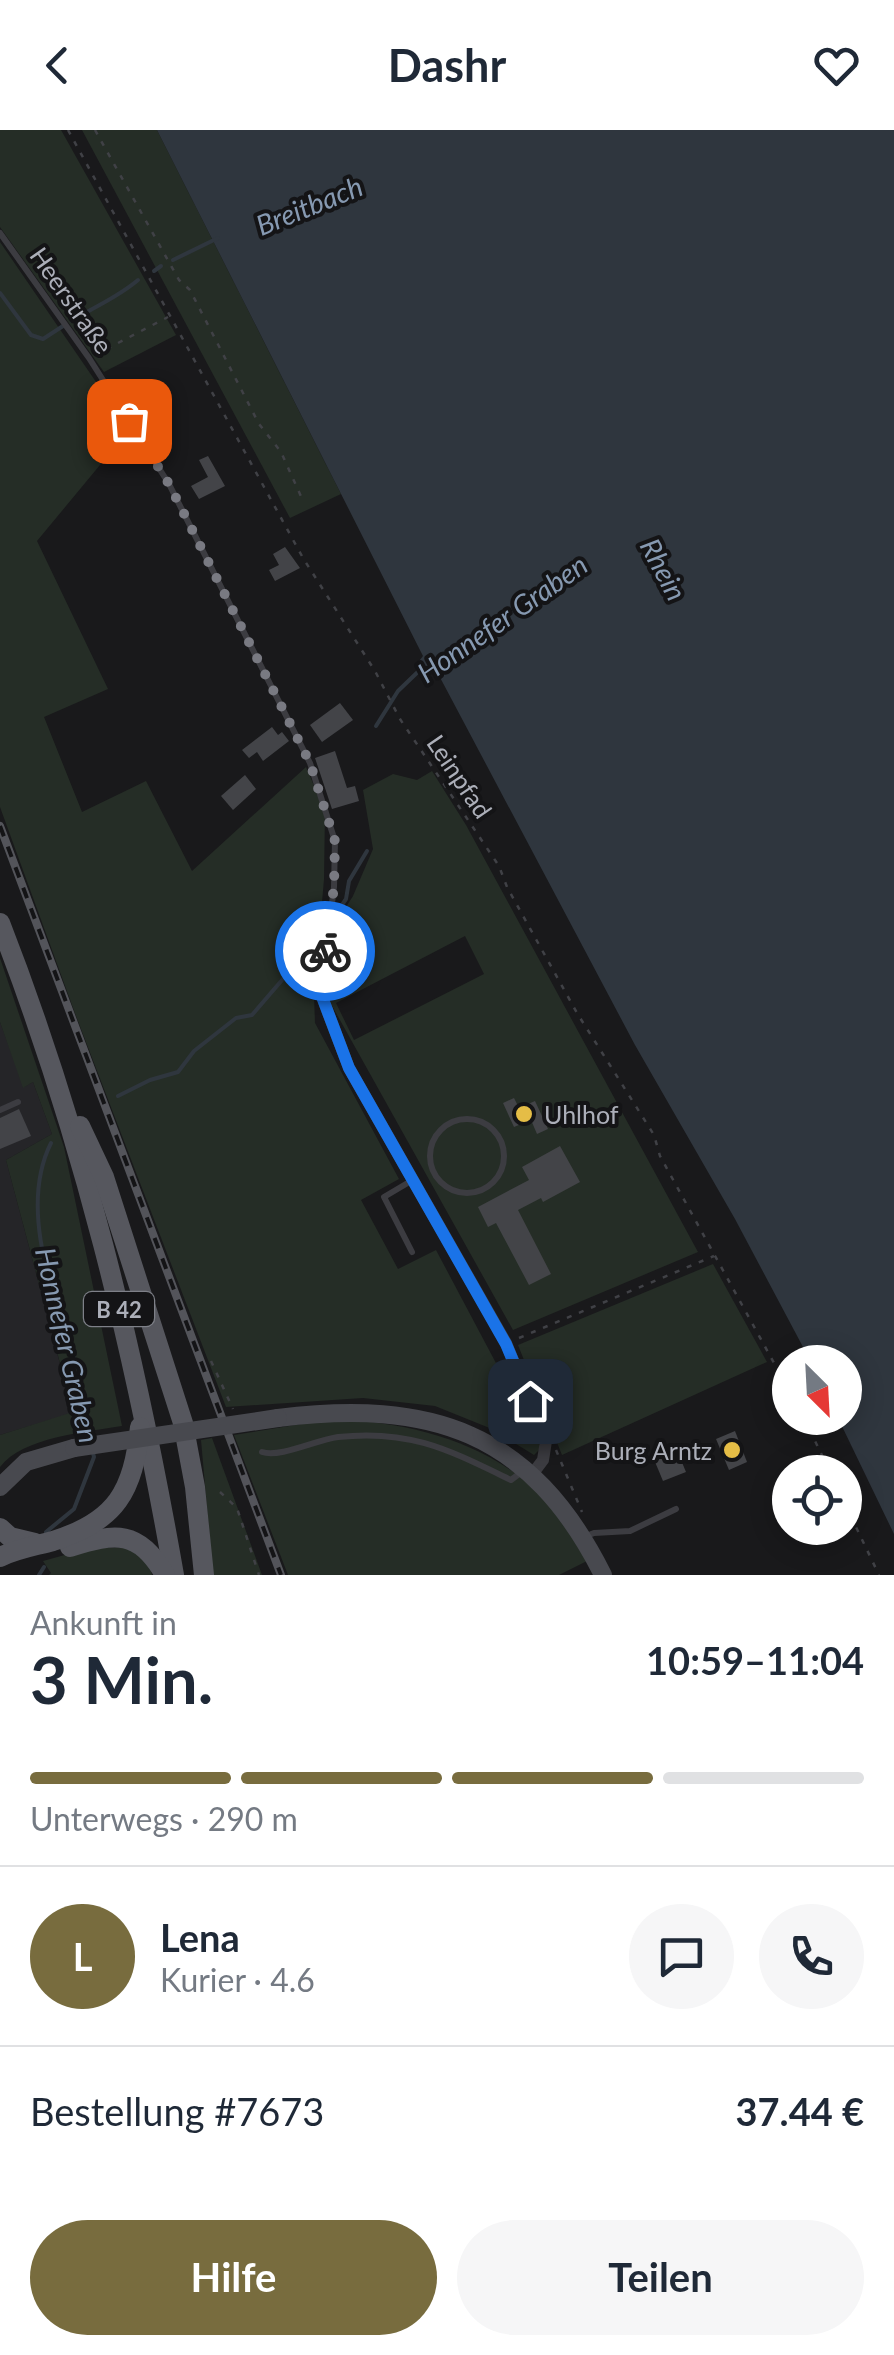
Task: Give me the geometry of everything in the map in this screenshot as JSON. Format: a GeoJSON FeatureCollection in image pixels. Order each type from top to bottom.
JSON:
{"type":"FeatureCollection","features":[{"type":"Feature","properties":{"kind":"main road","name":"B 42"},"geometry":{"type":"LineString","coordinates":[[0,923],[46,1050],[95,1213],[142,1405],[174,1575]]}},
{"type":"Feature","properties":{"kind":"main road"},"geometry":{"type":"LineString","coordinates":[[46,1050],[104,1177],[186,1432],[204,1575]]}},
{"type":"Feature","properties":{"kind":"main road"},"geometry":{"type":"LineString","coordinates":[[0,1560],[89,1526],[107,1515],[122,1498],[134,1468],[142,1405]]}},
{"type":"Feature","properties":{"kind":"main road"},"geometry":{"type":"LineString","coordinates":[[0,1531],[15,1540],[42,1544]]}},
{"type":"Feature","properties":{"kind":"main road"},"geometry":{"type":"LineString","coordinates":[[0,1560],[116,1536],[142,1545],[155,1557],[165,1575]]}},
{"type":"Feature","properties":{"kind":"street"},"geometry":{"type":"LineString","coordinates":[[321,994],[349,1068],[506,1344],[546,1440],[546,1455],[527,1473]]}},
{"type":"Feature","properties":{"kind":"street"},"geometry":{"type":"LineString","coordinates":[[0,1487],[26,1462],[74,1448],[278,1418],[362,1411],[409,1416],[444,1425],[494,1448],[527,1473],[550,1494],[583,1537],[603,1575]]}},
{"type":"Feature","properties":{"kind":"street"},"geometry":{"type":"LineString","coordinates":[[0,1531],[0,1542]]}},
{"type":"Feature","properties":{"kind":"lane","name":"Heerstraße"},"geometry":{"type":"LineString","coordinates":[[0,233],[89,358],[169,484],[310,763],[335,841],[321,994]]}},
{"type":"Feature","properties":{"kind":"lane"},"geometry":{"type":"LineString","coordinates":[[0,1110],[18,1102]]}},
{"type":"Feature","properties":{"kind":"lane"},"geometry":{"type":"LineString","coordinates":[[476,1120],[486,1124],[502,1143],[502,1168],[488,1187],[476,1192],[452,1190],[434,1172],[431,1150],[435,1138],[452,1122],[476,1120]]}},
{"type":"Feature","properties":{"kind":"lane"},"geometry":{"type":"LineString","coordinates":[[412,1252],[384,1197],[434,1172]]}},
{"type":"Feature","properties":{"kind":"lane"},"geometry":{"type":"LineString","coordinates":[[262,1452],[273,1454],[334,1438],[386,1436],[449,1450],[511,1480],[527,1473]]}},
{"type":"Feature","properties":{"kind":"lane"},"geometry":{"type":"LineString","coordinates":[[583,1537],[594,1532],[630,1531],[676,1509]]}},
{"type":"Feature","properties":{"kind":"path","name":"Leinpfad"},"geometry":{"type":"LineString","coordinates":[[68,130],[303,558],[394,710],[499,866],[578,1013],[654,1135],[660,1156],[772,1359]]}},
{"type":"Feature","properties":{"kind":"path"},"geometry":{"type":"LineString","coordinates":[[95,130],[179,280],[190,290],[260,424],[281,452],[304,504]]}},
{"type":"Feature","properties":{"kind":"path"},"geometry":{"type":"LineString","coordinates":[[89,358],[170,316]]}},
{"type":"Feature","properties":{"kind":"path"},"geometry":{"type":"LineString","coordinates":[[506,1344],[716,1256]]}},
{"type":"Feature","properties":{"kind":"path"},"geometry":{"type":"LineString","coordinates":[[212,1361],[234,1411]]}},
{"type":"Feature","properties":{"kind":"path"},"geometry":{"type":"LineString","coordinates":[[546,1440],[555,1448],[583,1514]]}},
{"type":"Feature","properties":{"kind":"path"},"geometry":{"type":"LineString","coordinates":[[220,1492],[237,1508],[260,1575]]}},
{"type":"Feature","properties":{"kind":"path"},"geometry":{"type":"LineString","coordinates":[[862,1538],[880,1575]]}},
{"type":"Feature","properties":{"kind":"shaded area"},"geometry":{"type":"Polygon","coordinates":[[[0,130],[61,130],[176,335],[104,372],[0,227],[0,130]]]}},
{"type":"Feature","properties":{"kind":"shaded area"},"geometry":{"type":"Polygon","coordinates":[[[82,130],[157,130],[341,494],[290,518],[82,130]]]}},
{"type":"Feature","properties":{"kind":"shaded area"},"geometry":{"type":"Polygon","coordinates":[[[0,242],[129,430],[37,541],[108,689],[44,717],[82,812],[146,781],[192,871],[306,767],[325,811],[315,1023],[399,1179],[361,1200],[398,1269],[436,1250],[541,1448],[534,1455],[492,1429],[435,1406],[363,1398],[226,1407],[0,807],[0,242]]]}},
{"type":"Feature","properties":{"kind":"shaded area"},"geometry":{"type":"Polygon","coordinates":[[[432,771],[466,825],[698,1252],[513,1330],[331,1004],[327,971],[333,927],[353,896],[373,849],[363,790],[393,774],[417,780],[432,771]],[[465,936],[336,1003],[354,1040],[484,974],[465,936]]]}},
{"type":"Feature","properties":{"kind":"shaded area"},"geometry":{"type":"Polygon","coordinates":[[[0,958],[64,1147],[122,1426],[39,1442],[10,1457],[0,1467],[0,1435],[73,1412],[6,1160],[52,1134],[33,1082],[23,1088],[0,1022],[0,958]]]}},
{"type":"Feature","properties":{"kind":"shaded area"},"geometry":{"type":"Polygon","coordinates":[[[0,1022],[24,1087],[33,1082],[52,1134],[6,1160],[73,1413],[0,1435],[0,1022]]]}},
{"type":"Feature","properties":{"kind":"shaded area"},"geometry":{"type":"Polygon","coordinates":[[[713,1264],[767,1362],[562,1455],[518,1345],[713,1264]]]}},
{"type":"Feature","properties":{"kind":"shaded area"},"geometry":{"type":"Polygon","coordinates":[[[332,1419],[410,1428],[481,1453],[542,1496],[567,1525],[587,1561],[559,1575],[288,1575],[234,1435],[332,1419]]]}},
{"type":"Feature","properties":{"kind":"shaded area"},"geometry":{"type":"Polygon","coordinates":[[[212,1438],[262,1575],[213,1575],[201,1440],[212,1438]]]}},
{"type":"Feature","properties":{"kind":"shaded area"},"geometry":{"type":"Polygon","coordinates":[[[135,1547],[149,1563],[152,1575],[49,1575],[43,1561],[90,1548],[135,1547]]]}},
{"type":"Feature","properties":{"kind":"water","name":"Rhein"},"geometry":{"type":"Polygon","coordinates":[[[157,130],[894,130],[894,1534],[862,1468],[862,1455],[856,1455],[846,1435],[862,1435],[862,1345],[802,1345],[635,1045],[435,668],[424,675],[416,665],[423,656],[157,130]]]}},
{"type":"Feature","properties":{"kind":"building"},"geometry":{"type":"Polygon","coordinates":[[[208,456],[225,486],[199,499],[191,486],[208,477],[199,460],[208,456]]]}},
{"type":"Feature","properties":{"kind":"building"},"geometry":{"type":"Polygon","coordinates":[[[285,547],[300,568],[275,581],[269,570],[279,565],[273,554],[285,547]]]}},
{"type":"Feature","properties":{"kind":"building"},"geometry":{"type":"Polygon","coordinates":[[[340,703],[353,720],[322,742],[310,725],[340,703]]]}},
{"type":"Feature","properties":{"kind":"building"},"geometry":{"type":"Polygon","coordinates":[[[272,727],[289,741],[263,761],[257,752],[249,758],[242,750],[272,727]]]}},
{"type":"Feature","properties":{"kind":"building"},"geometry":{"type":"Polygon","coordinates":[[[335,751],[347,788],[355,786],[359,801],[332,809],[315,758],[335,751]]]}},
{"type":"Feature","properties":{"kind":"building"},"geometry":{"type":"Polygon","coordinates":[[[245,775],[256,789],[233,810],[221,796],[245,775]]]}},
{"type":"Feature","properties":{"kind":"building","name":"Uhlhof"},"geometry":{"type":"Polygon","coordinates":[[[514,1098],[519,1108],[535,1101],[548,1129],[537,1134],[531,1120],[514,1127],[503,1103],[514,1098]]]}},
{"type":"Feature","properties":{"kind":"building"},"geometry":{"type":"Polygon","coordinates":[[[19,1109],[31,1136],[0,1149],[0,1118],[19,1109]]]}},
{"type":"Feature","properties":{"kind":"building"},"geometry":{"type":"Polygon","coordinates":[[[560,1146],[580,1182],[518,1210],[551,1274],[529,1285],[496,1223],[488,1227],[478,1207],[529,1180],[522,1167],[560,1146]]]}},
{"type":"Feature","properties":{"kind":"building","name":"Burg Arntz"},"geometry":{"type":"Polygon","coordinates":[[[735,1431],[747,1462],[729,1470],[716,1439],[735,1431]]]}},
{"type":"Feature","properties":{"kind":"building"},"geometry":{"type":"Polygon","coordinates":[[[676,1448],[686,1472],[663,1481],[653,1457],[676,1448]]]}},
{"type":"Feature","properties":{"kind":"waterway","name":"Breitbach"},"geometry":{"type":"LineString","coordinates":[[173,260],[218,238]]}},
{"type":"Feature","properties":{"kind":"waterway"},"geometry":{"type":"LineString","coordinates":[[154,271],[161,266]]}},
{"type":"Feature","properties":{"kind":"waterway","name":"Breitbach"},"geometry":{"type":"LineString","coordinates":[[72,321],[138,280]]}},
{"type":"Feature","properties":{"kind":"waterway","name":"Breitbach"},"geometry":{"type":"LineString","coordinates":[[0,293],[31,335],[43,339],[63,326]]}},
{"type":"Feature","properties":{"kind":"waterway","name":"Honnefer Graben"},"geometry":{"type":"LineString","coordinates":[[376,726],[398,691],[423,667]]}},
{"type":"Feature","properties":{"kind":"waterway","name":"Honnefer Graben"},"geometry":{"type":"LineString","coordinates":[[331,921],[346,899],[349,881],[367,851]]}},
{"type":"Feature","properties":{"kind":"waterway","name":"Honnefer Graben"},"geometry":{"type":"LineString","coordinates":[[118,1096],[178,1072],[194,1051],[236,1018],[252,1015],[326,929]]}},
{"type":"Feature","properties":{"kind":"waterway","name":"Honnefer Graben"},"geometry":{"type":"LineString","coordinates":[[51,1143],[42,1169],[39,1224],[49,1281],[75,1361],[69,1373],[89,1440]]}},
{"type":"Feature","properties":{"kind":"waterway","name":"Honnefer Graben"},"geometry":{"type":"LineString","coordinates":[[46,1532],[74,1509],[94,1457],[92,1449]]}},
{"type":"Feature","properties":{"kind":"waterway","name":"Honnefer Graben"},"geometry":{"type":"LineString","coordinates":[[39,1575],[44,1567]]}},
{"type":"Feature","properties":{"kind":"railway"},"geometry":{"type":"LineString","coordinates":[[0,826],[281,1575]]}},
{"type":"Feature","properties":{"kind":"way so far"},"geometry":{"type":"LineString","coordinates":[[129,421],[169,484],[310,763],[335,841],[334,887],[325,951]]}},
{"type":"Feature","properties":{"kind":"place","name":"Uhlhof"},"geometry":{"type":"Point","coordinates":[524,1114]}},
{"type":"Feature","properties":{"kind":"place","name":"Burg Arntz"},"geometry":{"type":"Point","coordinates":[732,1450]}},
{"type":"Feature","properties":{"kind":"route"},"geometry":{"type":"LineString","coordinates":[[325,951],[321,994],[349,1068],[506,1344],[530,1401]]}}]}
